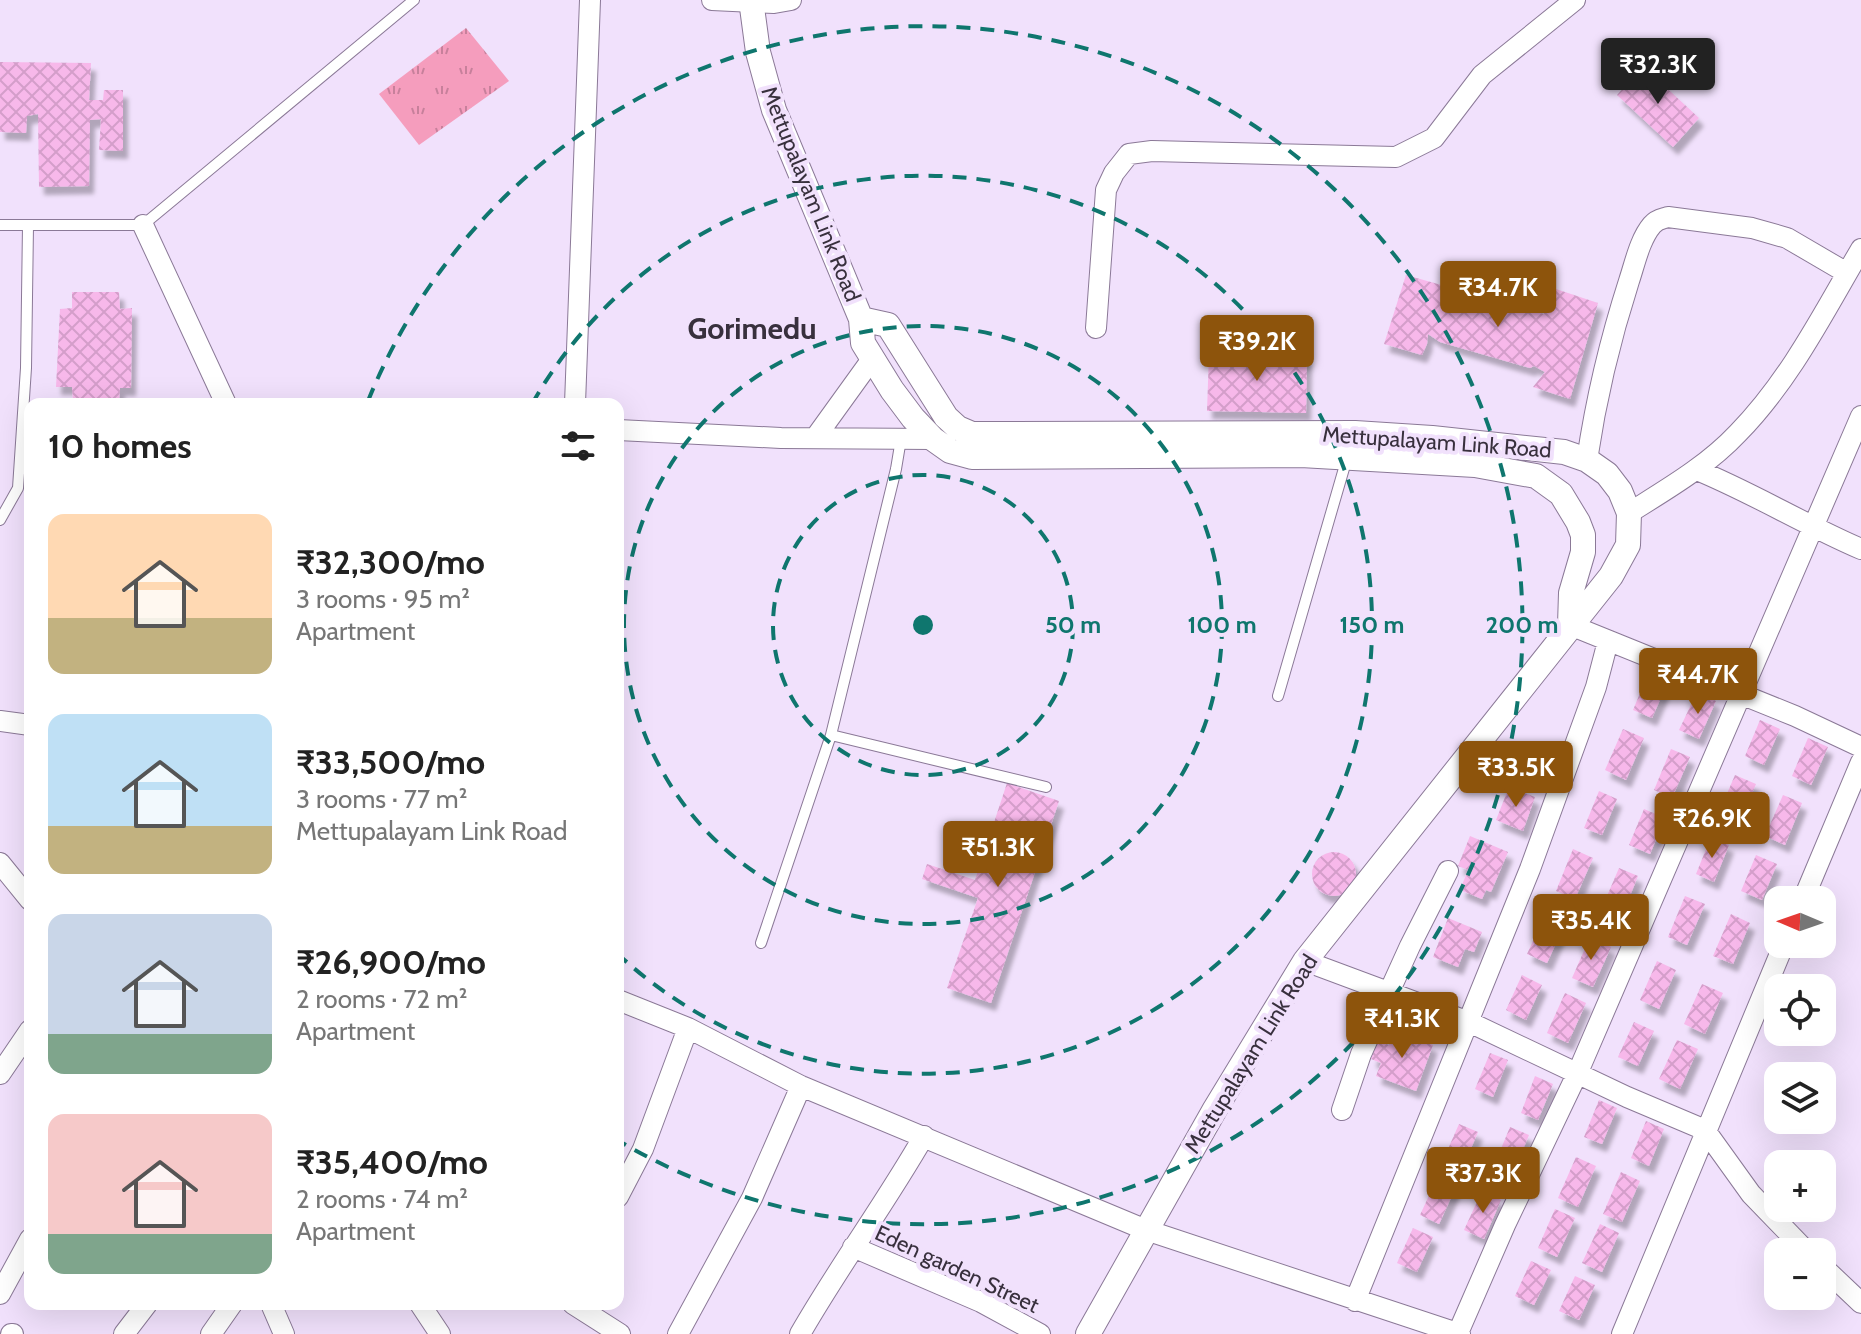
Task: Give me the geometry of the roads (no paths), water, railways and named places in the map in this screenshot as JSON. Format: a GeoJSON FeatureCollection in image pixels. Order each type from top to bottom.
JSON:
{"type":"FeatureCollection","features":[{"type":"Feature","properties":{"kind":"street"},"geometry":{"type":"LineString","coordinates":[[575,398],[590,0]]}},
{"type":"Feature","properties":{"kind":"street"},"geometry":{"type":"LineString","coordinates":[[712,0],[774,3],[791,0]]}},
{"type":"Feature","properties":{"kind":"street"},"geometry":{"type":"LineString","coordinates":[[1096,328],[1106,190],[1114,173],[1129,154],[1152,151],[1396,157],[1434,138],[1482,75],[1575,0]]}},
{"type":"Feature","properties":{"kind":"street","name":"Mettupalayam Link Road"},"geometry":{"type":"LineString","coordinates":[[751,1],[758,52],[774,110],[861,319],[888,325],[946,417],[958,428],[972,434],[1355,433],[1564,452],[1587,460],[1607,474],[1620,491],[1629,513],[1628,545],[1611,576],[1305,961],[1215,1109],[1088,1334]]}},
{"type":"Feature","properties":{"kind":"street"},"geometry":{"type":"LineString","coordinates":[[1587,460],[1595,403],[1607,354],[1636,258],[1646,233],[1655,221],[1668,217],[1752,228],[1787,238],[1847,273]]}},
{"type":"Feature","properties":{"kind":"street"},"geometry":{"type":"LineString","coordinates":[[143,225],[223,398]]}},
{"type":"Feature","properties":{"kind":"street"},"geometry":{"type":"LineString","coordinates":[[1629,513],[1697,470],[1738,434],[1793,363],[1861,249]]}},
{"type":"Feature","properties":{"kind":"street"},"geometry":{"type":"LineString","coordinates":[[861,319],[863,343],[892,390],[933,439],[950,451],[972,457],[1301,455],[1475,465],[1536,476],[1561,494],[1583,535],[1583,552],[1571,593],[1570,625],[1861,747]]}},
{"type":"Feature","properties":{"kind":"street"},"geometry":{"type":"LineString","coordinates":[[815,438],[872,359]]}},
{"type":"Feature","properties":{"kind":"street"},"geometry":{"type":"LineString","coordinates":[[624,1002],[688,1028],[801,1086],[1146,1230],[1459,1334],[1505,1225],[1578,1072],[1861,416]]}},
{"type":"Feature","properties":{"kind":"street"},"geometry":{"type":"LineString","coordinates":[[624,430],[933,439]]}},
{"type":"Feature","properties":{"kind":"street"},"geometry":{"type":"LineString","coordinates":[[1697,470],[1861,549]]}},
{"type":"Feature","properties":{"kind":"street"},"geometry":{"type":"LineString","coordinates":[[1355,1301],[1536,855],[1596,687],[1608,641]]}},
{"type":"Feature","properties":{"kind":"street"},"geometry":{"type":"LineString","coordinates":[[0,721],[24,724]]}},
{"type":"Feature","properties":{"kind":"street"},"geometry":{"type":"LineString","coordinates":[[1809,886],[1861,762]]}},
{"type":"Feature","properties":{"kind":"street"},"geometry":{"type":"LineString","coordinates":[[2,871],[24,894]]}},
{"type":"Feature","properties":{"kind":"street"},"geometry":{"type":"LineString","coordinates":[[1342,1110],[1361,1054],[1448,871]]}},
{"type":"Feature","properties":{"kind":"street"},"geometry":{"type":"LineString","coordinates":[[1622,1334],[1778,958]]}},
{"type":"Feature","properties":{"kind":"street"},"geometry":{"type":"LineString","coordinates":[[1305,961],[1469,1022],[1705,1130],[1751,1194],[1793,1238]]}},
{"type":"Feature","properties":{"kind":"street"},"geometry":{"type":"LineString","coordinates":[[624,1185],[643,1149],[688,1028]]}},
{"type":"Feature","properties":{"kind":"street"},"geometry":{"type":"LineString","coordinates":[[0,1074],[24,1039]]}},
{"type":"Feature","properties":{"kind":"street"},"geometry":{"type":"LineString","coordinates":[[678,1334],[752,1198],[801,1086]]}},
{"type":"Feature","properties":{"kind":"street"},"geometry":{"type":"LineString","coordinates":[[800,1334],[853,1247],[894,1189],[924,1136]]}},
{"type":"Feature","properties":{"kind":"street","name":"Eden garden Street"},"geometry":{"type":"LineString","coordinates":[[853,1247],[981,1302],[1040,1334]]}},
{"type":"Feature","properties":{"kind":"street"},"geometry":{"type":"LineString","coordinates":[[0,1294],[24,1250]]}},
{"type":"Feature","properties":{"kind":"street"},"geometry":{"type":"LineString","coordinates":[[1836,1279],[1861,1303]]}},
{"type":"Feature","properties":{"kind":"street"},"geometry":{"type":"LineString","coordinates":[[124,1334],[142,1310]]}},
{"type":"Feature","properties":{"kind":"street"},"geometry":{"type":"LineString","coordinates":[[211,1334],[228,1310]]}},
{"type":"Feature","properties":{"kind":"street"},"geometry":{"type":"LineString","coordinates":[[274,1310],[284,1334]]}},
{"type":"Feature","properties":{"kind":"street"},"geometry":{"type":"LineString","coordinates":[[424,1310],[440,1334]]}},
{"type":"Feature","properties":{"kind":"street"},"geometry":{"type":"LineString","coordinates":[[581,1310],[607,1330]]}},
{"type":"Feature","properties":{"kind":"lane"},"geometry":{"type":"LineString","coordinates":[[0,225],[143,225],[414,0]]}},
{"type":"Feature","properties":{"kind":"lane"},"geometry":{"type":"LineString","coordinates":[[0,520],[18,488],[26,368],[28,226]]}},
{"type":"Feature","properties":{"kind":"lane"},"geometry":{"type":"LineString","coordinates":[[761,943],[831,735],[901,439]]}},
{"type":"Feature","properties":{"kind":"lane"},"geometry":{"type":"LineString","coordinates":[[1278,696],[1347,458]]}},
{"type":"Feature","properties":{"kind":"lane"},"geometry":{"type":"LineString","coordinates":[[831,735],[1046,787]]}},
{"type":"Feature","properties":{"kind":"district","name":"Gorimedu"},"geometry":{"type":"Point","coordinates":[752,328]}}]}
